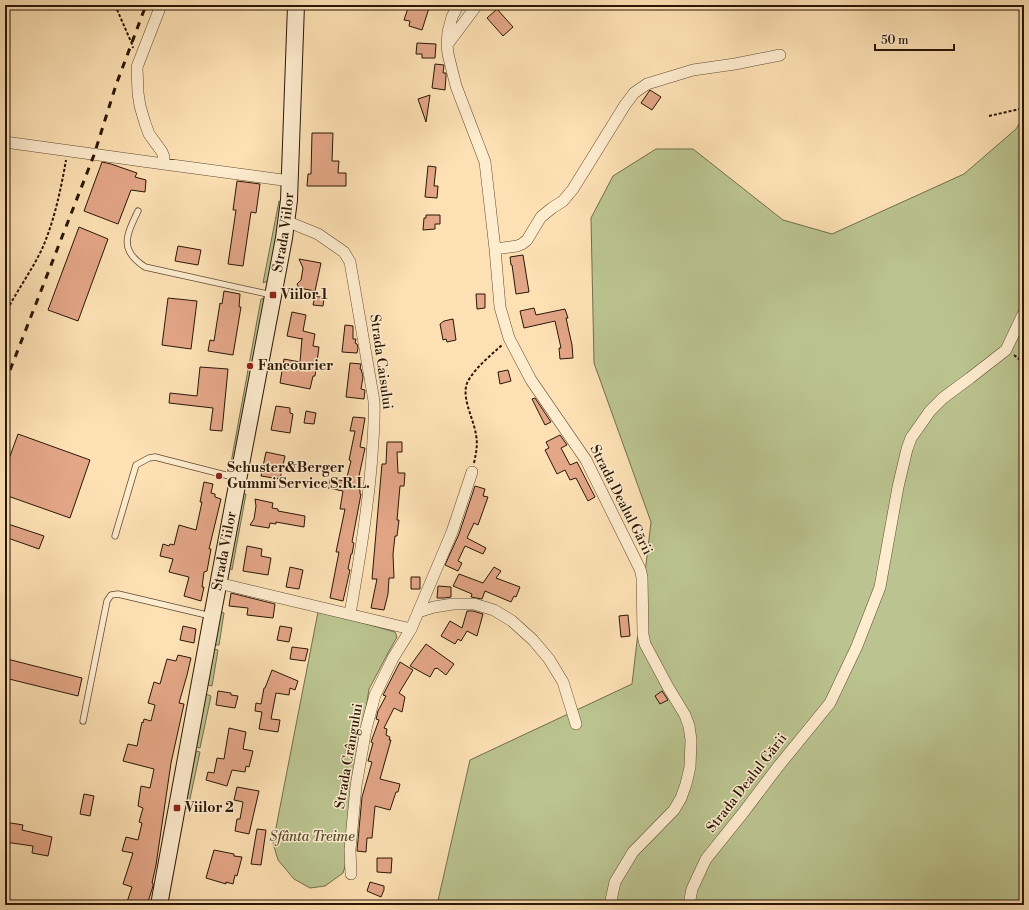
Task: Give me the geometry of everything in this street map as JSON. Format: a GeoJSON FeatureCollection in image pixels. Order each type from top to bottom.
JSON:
{"type":"FeatureCollection","features":[{"type":"Feature","properties":{"kind":"street"},"geometry":{"type":"LineString","coordinates":[[161,5],[137,67],[139,100],[145,123],[149,134],[162,152],[164,164]]}},
{"type":"Feature","properties":{"kind":"street","name":"Strada Viilor"},"geometry":{"type":"LineString","coordinates":[[159,905],[286,221],[290,181],[296,5]]}},
{"type":"Feature","properties":{"kind":"street","name":"Strada Dealul Gării"},"geometry":{"type":"LineString","coordinates":[[458,5],[452,17],[446,45],[456,86],[484,162],[495,249],[500,307],[509,338],[531,380],[586,460],[640,569],[642,577],[643,634],[645,644],[685,715],[689,726],[691,740],[690,767],[681,798],[674,810],[633,852],[615,882],[610,905]]}},
{"type":"Feature","properties":{"kind":"street"},"geometry":{"type":"LineString","coordinates":[[446,45],[477,5]]}},
{"type":"Feature","properties":{"kind":"street"},"geometry":{"type":"LineString","coordinates":[[495,249],[522,244],[540,217],[563,201],[573,189],[625,105],[634,93],[647,84],[693,70],[735,64],[780,55]]}},
{"type":"Feature","properties":{"kind":"street"},"geometry":{"type":"LineString","coordinates":[[7,142],[290,181]]}},
{"type":"Feature","properties":{"kind":"street","name":"Strada Caisului"},"geometry":{"type":"LineString","coordinates":[[286,221],[318,234],[344,252],[350,262],[372,394],[375,413],[370,483],[358,570],[350,614]]}},
{"type":"Feature","properties":{"kind":"street","name":"Strada Dealul Gării"},"geometry":{"type":"LineString","coordinates":[[689,905],[692,889],[706,859],[830,703],[857,646],[880,587],[898,487],[911,438],[938,402],[1006,350],[1024,312]]}},
{"type":"Feature","properties":{"kind":"street","name":"Strada Crângului"},"geometry":{"type":"LineString","coordinates":[[350,874],[350,850],[356,786],[366,729],[375,695],[393,658],[411,629],[452,532],[472,472]]}},
{"type":"Feature","properties":{"kind":"street"},"geometry":{"type":"LineString","coordinates":[[218,583],[411,629]]}},
{"type":"Feature","properties":{"kind":"street"},"geometry":{"type":"LineString","coordinates":[[418,612],[434,607],[453,604],[474,604],[494,610],[512,621],[533,640],[549,659],[563,682],[576,724]]}},
{"type":"Feature","properties":{"kind":"lane"},"geometry":{"type":"LineString","coordinates":[[138,211],[128,232],[127,247],[131,256],[145,268],[273,295]]}},
{"type":"Feature","properties":{"kind":"lane"},"geometry":{"type":"LineString","coordinates":[[115,536],[136,465],[149,458],[155,457],[239,478]]}},
{"type":"Feature","properties":{"kind":"lane"},"geometry":{"type":"LineString","coordinates":[[83,721],[107,601],[111,595],[118,594],[212,616]]}},
{"type":"Feature","properties":{"kind":"path"},"geometry":{"type":"LineString","coordinates":[[115,5],[132,44],[137,67]]}},
{"type":"Feature","properties":{"kind":"path"},"geometry":{"type":"LineString","coordinates":[[989,116],[1024,108]]}},
{"type":"Feature","properties":{"kind":"path"},"geometry":{"type":"LineString","coordinates":[[5,314],[42,250],[61,188],[68,151]]}},
{"type":"Feature","properties":{"kind":"path"},"geometry":{"type":"LineString","coordinates":[[472,472],[477,450],[477,437],[466,401],[465,391],[468,382],[480,366],[509,338]]}},
{"type":"Feature","properties":{"kind":"green space"},"geometry":{"type":"Polygon","coordinates":[[[1024,116],[1024,905],[437,905],[470,760],[632,684],[651,522],[594,363],[591,218],[613,176],[656,149],[693,149],[783,220],[832,234],[964,174],[1016,129],[1024,116]]]}},
{"type":"Feature","properties":{"kind":"green space"},"geometry":{"type":"Polygon","coordinates":[[[279,201],[283,202],[270,280],[263,283],[279,201]]]}},
{"type":"Feature","properties":{"kind":"green space"},"geometry":{"type":"Polygon","coordinates":[[[266,298],[235,465],[230,468],[261,299],[266,298]]]}},
{"type":"Feature","properties":{"kind":"green space"},"geometry":{"type":"Polygon","coordinates":[[[243,494],[246,494],[232,570],[229,568],[243,494]]]}},
{"type":"Feature","properties":{"kind":"green space"},"geometry":{"type":"Polygon","coordinates":[[[221,612],[224,613],[219,645],[215,645],[221,612]]]}},
{"type":"Feature","properties":{"kind":"green space","name":"Sfânta Treime"},"geometry":{"type":"Polygon","coordinates":[[[318,612],[395,632],[397,637],[369,689],[354,784],[348,857],[343,873],[325,886],[310,888],[294,879],[278,860],[273,843],[318,612]]]}},
{"type":"Feature","properties":{"kind":"green space"},"geometry":{"type":"Polygon","coordinates":[[[214,649],[218,650],[212,686],[208,685],[214,649]]]}},
{"type":"Feature","properties":{"kind":"green space"},"geometry":{"type":"Polygon","coordinates":[[[206,694],[211,696],[200,748],[196,747],[206,694]]]}},
{"type":"Feature","properties":{"kind":"green space"},"geometry":{"type":"Polygon","coordinates":[[[196,751],[200,752],[188,808],[185,808],[196,751]]]}},
{"type":"Feature","properties":{"kind":"building"},"geometry":{"type":"Polygon","coordinates":[[[409,5],[430,5],[422,30],[409,26],[410,21],[404,20],[409,5]]]}},
{"type":"Feature","properties":{"kind":"building"},"geometry":{"type":"Polygon","coordinates":[[[497,9],[513,27],[503,36],[487,18],[497,9]]]}},
{"type":"Feature","properties":{"kind":"building"},"geometry":{"type":"Polygon","coordinates":[[[417,43],[436,44],[435,58],[422,58],[422,54],[416,54],[417,43]]]}},
{"type":"Feature","properties":{"kind":"building"},"geometry":{"type":"Polygon","coordinates":[[[435,64],[444,65],[443,73],[446,73],[445,90],[432,88],[435,64]]]}},
{"type":"Feature","properties":{"kind":"building"},"geometry":{"type":"Polygon","coordinates":[[[650,90],[661,97],[652,110],[641,103],[650,90]]]}},
{"type":"Feature","properties":{"kind":"building"},"geometry":{"type":"Polygon","coordinates":[[[430,95],[426,122],[418,99],[430,95]]]}},
{"type":"Feature","properties":{"kind":"building"},"geometry":{"type":"Polygon","coordinates":[[[312,133],[333,133],[332,161],[339,161],[338,173],[346,173],[346,186],[307,186],[308,174],[311,174],[312,133]]]}},
{"type":"Feature","properties":{"kind":"building"},"geometry":{"type":"Polygon","coordinates":[[[102,162],[137,173],[135,177],[146,180],[145,192],[131,190],[118,224],[84,211],[102,162]]]}},
{"type":"Feature","properties":{"kind":"building"},"geometry":{"type":"Polygon","coordinates":[[[428,166],[436,167],[434,186],[438,186],[437,198],[425,197],[428,166]]]}},
{"type":"Feature","properties":{"kind":"building"},"geometry":{"type":"Polygon","coordinates":[[[237,181],[260,184],[256,213],[251,212],[243,266],[228,264],[236,210],[233,210],[237,181]]]}},
{"type":"Feature","properties":{"kind":"building"},"geometry":{"type":"Polygon","coordinates":[[[426,215],[440,215],[440,224],[435,224],[435,229],[423,230],[424,218],[426,218],[426,215]]]}},
{"type":"Feature","properties":{"kind":"building"},"geometry":{"type":"Polygon","coordinates":[[[79,227],[108,239],[78,321],[48,310],[79,227]]]}},
{"type":"Feature","properties":{"kind":"building"},"geometry":{"type":"Polygon","coordinates":[[[178,246],[201,250],[198,265],[175,261],[178,246]]]}},
{"type":"Feature","properties":{"kind":"building"},"geometry":{"type":"Polygon","coordinates":[[[523,255],[529,292],[516,294],[510,257],[523,255]]]}},
{"type":"Feature","properties":{"kind":"building"},"geometry":{"type":"Polygon","coordinates":[[[299,259],[321,263],[315,291],[299,288],[297,284],[301,280],[303,268],[299,259]]]}},
{"type":"Feature","properties":{"kind":"building"},"geometry":{"type":"Polygon","coordinates":[[[224,291],[240,294],[239,307],[241,307],[233,355],[208,351],[210,340],[214,341],[220,303],[222,304],[224,291]]]}},
{"type":"Feature","properties":{"kind":"building"},"geometry":{"type":"Polygon","coordinates":[[[476,294],[485,294],[485,308],[477,309],[476,294]]]}},
{"type":"Feature","properties":{"kind":"building"},"geometry":{"type":"Polygon","coordinates":[[[315,296],[324,298],[323,306],[313,305],[315,296]]]}},
{"type":"Feature","properties":{"kind":"building"},"geometry":{"type":"Polygon","coordinates":[[[168,298],[197,301],[191,349],[162,345],[168,298]]]}},
{"type":"Feature","properties":{"kind":"building"},"geometry":{"type":"Polygon","coordinates":[[[534,308],[536,315],[565,309],[568,318],[566,318],[572,345],[573,358],[560,359],[559,348],[561,348],[555,321],[524,328],[520,311],[534,308]]]}},
{"type":"Feature","properties":{"kind":"building"},"geometry":{"type":"Polygon","coordinates":[[[292,312],[306,315],[303,331],[315,334],[313,346],[319,347],[315,376],[313,376],[310,389],[280,383],[284,359],[300,362],[302,339],[287,336],[292,312]]]}},
{"type":"Feature","properties":{"kind":"building"},"geometry":{"type":"Polygon","coordinates":[[[453,319],[456,340],[447,342],[446,339],[443,340],[440,324],[444,321],[453,319]]]}},
{"type":"Feature","properties":{"kind":"building"},"geometry":{"type":"Polygon","coordinates":[[[345,325],[353,326],[353,339],[356,339],[355,343],[357,344],[358,348],[357,353],[342,352],[345,325]]]}},
{"type":"Feature","properties":{"kind":"building"},"geometry":{"type":"Polygon","coordinates":[[[350,363],[361,364],[360,369],[363,377],[361,389],[365,390],[364,399],[346,397],[350,363]]]}},
{"type":"Feature","properties":{"kind":"building"},"geometry":{"type":"Polygon","coordinates":[[[200,367],[228,369],[222,431],[210,430],[213,408],[169,403],[170,393],[197,396],[200,367]]]}},
{"type":"Feature","properties":{"kind":"building"},"geometry":{"type":"Polygon","coordinates":[[[508,370],[511,381],[500,384],[498,372],[508,370]]]}},
{"type":"Feature","properties":{"kind":"building"},"geometry":{"type":"Polygon","coordinates":[[[535,398],[551,422],[545,425],[532,399],[535,398]]]}},
{"type":"Feature","properties":{"kind":"building"},"geometry":{"type":"Polygon","coordinates":[[[276,406],[290,408],[290,413],[293,414],[290,433],[271,430],[276,406]]]}},
{"type":"Feature","properties":{"kind":"building"},"geometry":{"type":"Polygon","coordinates":[[[306,411],[316,413],[314,424],[304,423],[306,411]]]}},
{"type":"Feature","properties":{"kind":"building"},"geometry":{"type":"Polygon","coordinates":[[[353,417],[365,418],[360,447],[365,448],[359,476],[361,477],[359,490],[361,494],[352,542],[354,543],[343,601],[330,598],[339,552],[336,552],[345,509],[340,509],[343,491],[328,488],[330,479],[346,481],[351,461],[349,460],[355,431],[350,431],[353,417]]]}},
{"type":"Feature","properties":{"kind":"building"},"geometry":{"type":"Polygon","coordinates":[[[18,434],[90,460],[70,518],[5,495],[5,470],[18,434]]]}},
{"type":"Feature","properties":{"kind":"building"},"geometry":{"type":"Polygon","coordinates":[[[560,435],[567,445],[561,448],[570,465],[577,462],[595,497],[588,501],[576,478],[570,480],[565,470],[557,474],[545,450],[549,448],[546,442],[560,435]]]}},
{"type":"Feature","properties":{"kind":"building"},"geometry":{"type":"Polygon","coordinates":[[[387,442],[402,442],[402,452],[397,452],[398,473],[405,473],[404,486],[400,486],[397,520],[399,520],[393,554],[394,578],[389,578],[388,594],[384,610],[371,608],[377,579],[372,579],[382,464],[386,464],[387,442]]]}},
{"type":"Feature","properties":{"kind":"building"},"geometry":{"type":"Polygon","coordinates":[[[266,452],[285,456],[280,479],[261,476],[266,452]]]}},
{"type":"Feature","properties":{"kind":"building"},"geometry":{"type":"Polygon","coordinates":[[[204,482],[213,484],[211,493],[215,494],[215,497],[221,499],[209,549],[211,549],[207,571],[204,572],[202,587],[204,587],[201,601],[184,596],[189,577],[169,572],[173,559],[160,556],[163,544],[169,546],[170,544],[174,545],[179,525],[196,530],[202,502],[200,502],[204,482]]]}},
{"type":"Feature","properties":{"kind":"building"},"geometry":{"type":"Polygon","coordinates":[[[475,486],[485,489],[483,496],[488,497],[478,525],[474,523],[467,538],[486,548],[483,554],[465,546],[458,561],[462,563],[458,571],[445,565],[459,534],[475,486]]]}},
{"type":"Feature","properties":{"kind":"building"},"geometry":{"type":"Polygon","coordinates":[[[255,499],[273,503],[272,508],[278,509],[278,511],[305,516],[304,527],[276,522],[276,524],[270,523],[269,528],[250,525],[254,519],[256,506],[255,499]]]}},
{"type":"Feature","properties":{"kind":"building"},"geometry":{"type":"Polygon","coordinates":[[[5,523],[44,536],[39,549],[5,537],[5,523]]]}},
{"type":"Feature","properties":{"kind":"building"},"geometry":{"type":"Polygon","coordinates":[[[247,546],[262,549],[261,556],[271,558],[268,575],[243,571],[247,546]]]}},
{"type":"Feature","properties":{"kind":"building"},"geometry":{"type":"Polygon","coordinates":[[[290,567],[303,570],[299,589],[286,587],[290,567]]]}},
{"type":"Feature","properties":{"kind":"building"},"geometry":{"type":"Polygon","coordinates":[[[494,567],[501,571],[496,578],[520,587],[516,597],[514,596],[511,602],[485,591],[482,599],[471,597],[472,594],[453,586],[459,574],[483,583],[494,567]]]}},
{"type":"Feature","properties":{"kind":"building"},"geometry":{"type":"Polygon","coordinates":[[[411,577],[420,577],[420,589],[411,589],[411,577]]]}},
{"type":"Feature","properties":{"kind":"building"},"geometry":{"type":"Polygon","coordinates":[[[438,586],[451,587],[451,597],[437,598],[438,586]]]}},
{"type":"Feature","properties":{"kind":"building"},"geometry":{"type":"Polygon","coordinates":[[[231,593],[275,604],[273,618],[247,615],[248,608],[229,606],[231,593]]]}},
{"type":"Feature","properties":{"kind":"building"},"geometry":{"type":"Polygon","coordinates":[[[467,611],[483,614],[477,636],[467,631],[461,641],[458,639],[455,644],[441,636],[450,621],[462,628],[467,611]]]}},
{"type":"Feature","properties":{"kind":"building"},"geometry":{"type":"Polygon","coordinates":[[[628,615],[630,636],[621,637],[619,616],[628,615]]]}},
{"type":"Feature","properties":{"kind":"building"},"geometry":{"type":"Polygon","coordinates":[[[183,626],[196,629],[194,643],[180,640],[183,626]]]}},
{"type":"Feature","properties":{"kind":"building"},"geometry":{"type":"Polygon","coordinates":[[[280,626],[292,628],[289,642],[277,640],[280,626]]]}},
{"type":"Feature","properties":{"kind":"building"},"geometry":{"type":"Polygon","coordinates":[[[426,644],[454,664],[446,675],[435,668],[430,677],[410,666],[426,644]]]}},
{"type":"Feature","properties":{"kind":"building"},"geometry":{"type":"Polygon","coordinates":[[[292,647],[308,649],[305,661],[290,659],[292,647]]]}},
{"type":"Feature","properties":{"kind":"building"},"geometry":{"type":"Polygon","coordinates":[[[178,655],[191,658],[179,703],[184,704],[171,763],[152,883],[153,886],[147,905],[126,905],[132,887],[123,884],[133,853],[122,851],[126,837],[138,840],[142,823],[139,822],[143,808],[138,806],[141,786],[150,788],[154,769],[123,761],[128,744],[137,746],[144,719],[151,721],[155,705],[148,703],[154,682],[160,684],[167,659],[176,661],[178,655]]]}},
{"type":"Feature","properties":{"kind":"building"},"geometry":{"type":"Polygon","coordinates":[[[7,659],[82,678],[78,696],[5,678],[5,666],[7,659]]]}},
{"type":"Feature","properties":{"kind":"building"},"geometry":{"type":"Polygon","coordinates":[[[400,662],[413,670],[399,693],[405,697],[402,712],[394,708],[384,728],[387,729],[386,735],[390,737],[389,740],[391,740],[380,779],[400,784],[390,810],[375,806],[372,838],[367,838],[366,852],[357,851],[362,797],[372,762],[368,761],[373,743],[371,742],[379,720],[376,719],[378,711],[386,696],[383,695],[400,662]]]}},
{"type":"Feature","properties":{"kind":"building"},"geometry":{"type":"Polygon","coordinates":[[[272,670],[298,681],[295,690],[290,688],[289,695],[276,693],[271,719],[280,720],[278,732],[259,729],[262,712],[255,711],[256,703],[261,704],[264,688],[272,670]]]}},
{"type":"Feature","properties":{"kind":"building"},"geometry":{"type":"Polygon","coordinates":[[[218,691],[231,693],[231,695],[238,696],[235,708],[216,705],[218,691]]]}},
{"type":"Feature","properties":{"kind":"building"},"geometry":{"type":"Polygon","coordinates":[[[662,691],[668,700],[660,704],[655,696],[662,691]]]}},
{"type":"Feature","properties":{"kind":"building"},"geometry":{"type":"Polygon","coordinates":[[[229,728],[246,732],[243,749],[253,751],[249,767],[246,766],[245,772],[232,770],[227,786],[206,780],[208,772],[214,773],[217,758],[224,759],[229,728]]]}},
{"type":"Feature","properties":{"kind":"building"},"geometry":{"type":"Polygon","coordinates":[[[237,787],[259,791],[249,834],[235,831],[237,819],[240,819],[243,802],[234,800],[237,787]]]}},
{"type":"Feature","properties":{"kind":"building"},"geometry":{"type":"Polygon","coordinates":[[[84,794],[94,796],[90,816],[80,814],[84,794]]]}},
{"type":"Feature","properties":{"kind":"building"},"geometry":{"type":"Polygon","coordinates":[[[5,822],[23,825],[22,830],[52,837],[48,856],[32,853],[33,846],[5,842],[5,822]]]}},
{"type":"Feature","properties":{"kind":"building"},"geometry":{"type":"Polygon","coordinates":[[[257,829],[266,830],[261,865],[251,864],[257,829]]]}},
{"type":"Feature","properties":{"kind":"building"},"geometry":{"type":"Polygon","coordinates":[[[214,850],[242,857],[237,876],[235,875],[233,884],[226,882],[226,884],[206,878],[214,850]]]}},
{"type":"Feature","properties":{"kind":"building"},"geometry":{"type":"Polygon","coordinates":[[[377,858],[392,858],[391,873],[377,872],[377,858]]]}},
{"type":"Feature","properties":{"kind":"building"},"geometry":{"type":"Polygon","coordinates":[[[370,882],[384,886],[381,897],[367,891],[370,882]]]}},
{"type":"Feature","properties":{"kind":"railway"},"geometry":{"type":"LineString","coordinates":[[5,383],[94,155],[116,85],[146,5]]}},
{"type":"Feature","properties":{"kind":"place","name":"Viilor 1"},"geometry":{"type":"Point","coordinates":[273,295]}},
{"type":"Feature","properties":{"kind":"place","name":"Fancourier"},"geometry":{"type":"Point","coordinates":[250,366]}},
{"type":"Feature","properties":{"kind":"place","name":"Schuster&Berger Gummi Service S.R.L."},"geometry":{"type":"Point","coordinates":[219,476]}},
{"type":"Feature","properties":{"kind":"place","name":"Viilor 2"},"geometry":{"type":"Point","coordinates":[177,808]}}]}
